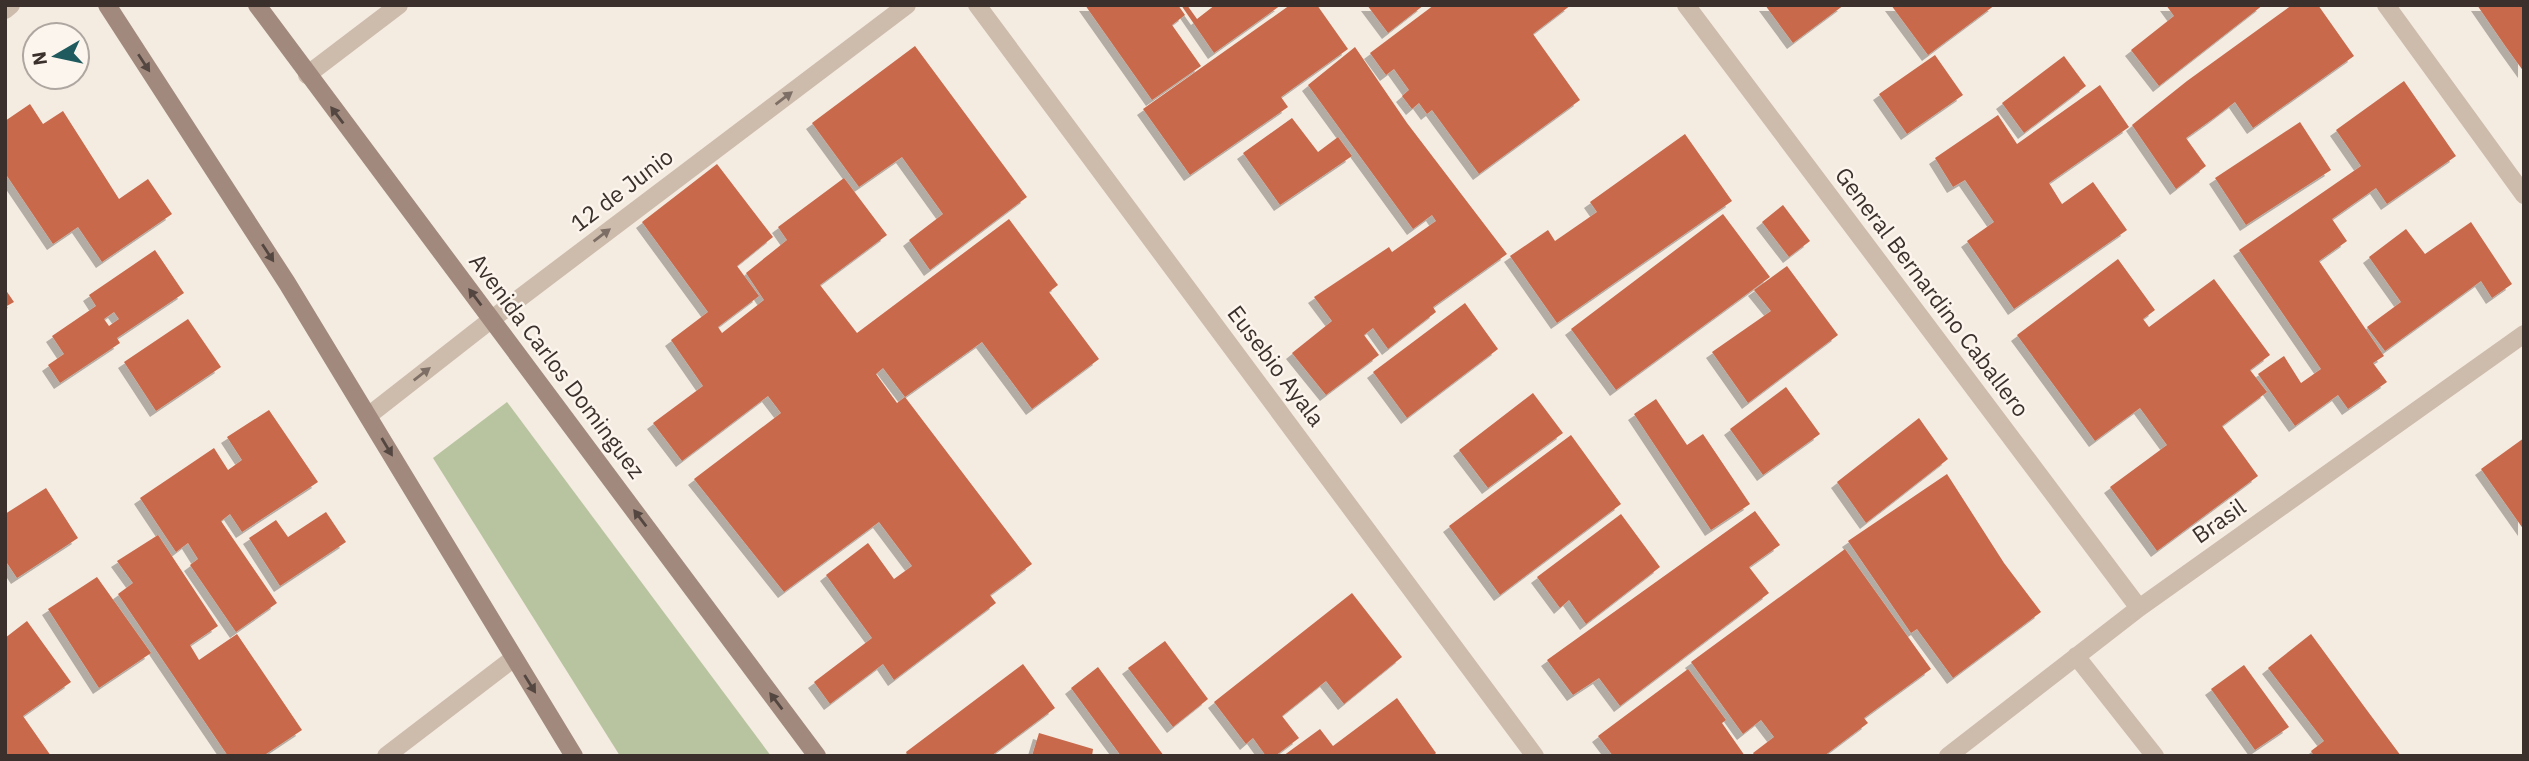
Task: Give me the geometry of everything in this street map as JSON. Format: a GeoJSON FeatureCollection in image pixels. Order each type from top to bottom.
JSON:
{"type":"FeatureCollection","features":[{"type":"Feature","properties":{"kind":"main road"},"geometry":{"type":"LineString","coordinates":[[107,5],[287,283],[574,756]]}},
{"type":"Feature","properties":{"kind":"main road","name":"Avenida Carlos Dominguez"},"geometry":{"type":"LineString","coordinates":[[257,5],[817,756]]}},
{"type":"Feature","properties":{"kind":"street"},"geometry":{"type":"LineString","coordinates":[[5,10],[11,5]]}},
{"type":"Feature","properties":{"kind":"street"},"geometry":{"type":"LineString","coordinates":[[307,75],[399,5]]}},
{"type":"Feature","properties":{"kind":"street","name":"12 de Junio"},"geometry":{"type":"LineString","coordinates":[[368,416],[907,5]]}},
{"type":"Feature","properties":{"kind":"street","name":"Eusebio Ayala"},"geometry":{"type":"LineString","coordinates":[[977,5],[1535,756]]}},
{"type":"Feature","properties":{"kind":"street","name":"General Bernardino Caballero"},"geometry":{"type":"LineString","coordinates":[[1685,5],[2139,608]]}},
{"type":"Feature","properties":{"kind":"street"},"geometry":{"type":"LineString","coordinates":[[2386,5],[2524,195]]}},
{"type":"Feature","properties":{"kind":"street","name":"Brasil"},"geometry":{"type":"LineString","coordinates":[[1948,756],[2139,608],[2524,334]]}},
{"type":"Feature","properties":{"kind":"street"},"geometry":{"type":"LineString","coordinates":[[2076,656],[2155,756]]}},
{"type":"Feature","properties":{"kind":"street"},"geometry":{"type":"LineString","coordinates":[[386,756],[514,657]]}},
{"type":"Feature","properties":{"kind":"green space"},"geometry":{"type":"Polygon","coordinates":[[[507,402],[771,756],[620,756],[433,458],[507,402]]]}},
{"type":"Feature","properties":{"kind":"building"},"geometry":{"type":"Polygon","coordinates":[[[1085,5],[1178,5],[1185,15],[1172,25],[1201,66],[1152,100],[1085,5]]]}},
{"type":"Feature","properties":{"kind":"building"},"geometry":{"type":"Polygon","coordinates":[[[1181,5],[1187,5],[1197,19],[1215,5],[1281,5],[1214,53],[1181,5]]]}},
{"type":"Feature","properties":{"kind":"building"},"geometry":{"type":"Polygon","coordinates":[[[1290,5],[1317,5],[1348,49],[1281,97],[1288,107],[1190,175],[1143,109],[1290,5]]]}},
{"type":"Feature","properties":{"kind":"building"},"geometry":{"type":"Polygon","coordinates":[[[1367,5],[1424,5],[1388,33],[1367,5]]]}},
{"type":"Feature","properties":{"kind":"building"},"geometry":{"type":"Polygon","coordinates":[[[1434,5],[1571,5],[1533,34],[1580,100],[1479,174],[1432,110],[1427,114],[1419,103],[1412,109],[1402,96],[1409,90],[1394,69],[1386,75],[1370,53],[1434,5]]]}},
{"type":"Feature","properties":{"kind":"building"},"geometry":{"type":"Polygon","coordinates":[[[1765,5],[1844,5],[1793,43],[1765,5]]]}},
{"type":"Feature","properties":{"kind":"building"},"geometry":{"type":"Polygon","coordinates":[[[1891,5],[1995,5],[1928,55],[1891,5]]]}},
{"type":"Feature","properties":{"kind":"building"},"geometry":{"type":"Polygon","coordinates":[[[2166,5],[2263,5],[2159,86],[2131,50],[2174,16],[2166,5]]]}},
{"type":"Feature","properties":{"kind":"building"},"geometry":{"type":"Polygon","coordinates":[[[2292,5],[2318,5],[2354,56],[2253,128],[2235,102],[2186,138],[2206,166],[2176,189],[2132,125],[2187,81],[2292,5]]]}},
{"type":"Feature","properties":{"kind":"building"},"geometry":{"type":"Polygon","coordinates":[[[2477,5],[2524,5],[2524,72],[2506,47],[2477,5]]]}},
{"type":"Feature","properties":{"kind":"building"},"geometry":{"type":"Polygon","coordinates":[[[915,46],[1027,197],[930,270],[909,240],[943,214],[902,157],[859,187],[812,123],[915,46]]]}},
{"type":"Feature","properties":{"kind":"building"},"geometry":{"type":"Polygon","coordinates":[[[1355,47],[1407,123],[1507,254],[1433,307],[1436,312],[1388,349],[1373,328],[1364,335],[1379,355],[1326,395],[1292,353],[1332,321],[1314,297],[1389,247],[1392,252],[1436,221],[1432,215],[1413,229],[1308,85],[1355,47]]]}},
{"type":"Feature","properties":{"kind":"building"},"geometry":{"type":"Polygon","coordinates":[[[1935,55],[1963,95],[1907,134],[1879,94],[1935,55]]]}},
{"type":"Feature","properties":{"kind":"building"},"geometry":{"type":"Polygon","coordinates":[[[2064,56],[2086,86],[2024,133],[2002,103],[2064,56]]]}},
{"type":"Feature","properties":{"kind":"building"},"geometry":{"type":"Polygon","coordinates":[[[2404,81],[2456,156],[2387,204],[2376,188],[2332,219],[2347,241],[2319,261],[2384,356],[2373,363],[2387,382],[2348,409],[2338,395],[2295,426],[2258,374],[2284,356],[2301,383],[2321,369],[2239,250],[2361,166],[2336,130],[2404,81]]]}},
{"type":"Feature","properties":{"kind":"building"},"geometry":{"type":"Polygon","coordinates":[[[2100,85],[2129,127],[2049,183],[2062,204],[2093,182],[2127,230],[2014,309],[1967,241],[1994,222],[1965,180],[1953,187],[1935,158],[1998,115],[2017,144],[2100,85]]]}},
{"type":"Feature","properties":{"kind":"building"},"geometry":{"type":"Polygon","coordinates":[[[30,104],[43,124],[63,111],[119,199],[148,179],[172,214],[102,262],[78,227],[53,244],[5,173],[5,121],[30,104]]]}},
{"type":"Feature","properties":{"kind":"building"},"geometry":{"type":"Polygon","coordinates":[[[1292,118],[1318,152],[1338,137],[1352,156],[1280,205],[1243,153],[1292,118]]]}},
{"type":"Feature","properties":{"kind":"building"},"geometry":{"type":"Polygon","coordinates":[[[2300,122],[2331,170],[2246,225],[2215,178],[2300,122]]]}},
{"type":"Feature","properties":{"kind":"building"},"geometry":{"type":"Polygon","coordinates":[[[1685,134],[1732,201],[1557,323],[1510,256],[1548,230],[1555,241],[1597,212],[1590,202],[1685,134]]]}},
{"type":"Feature","properties":{"kind":"building"},"geometry":{"type":"Polygon","coordinates":[[[717,164],[773,237],[737,266],[759,296],[718,327],[722,333],[764,300],[746,273],[787,240],[778,227],[844,178],[887,235],[820,285],[857,333],[1009,219],[1058,285],[1049,292],[1099,359],[1032,409],[982,342],[905,397],[1032,564],[990,595],[996,603],[894,680],[883,664],[830,704],[814,682],[872,638],[826,575],[868,543],[894,579],[912,566],[879,522],[784,592],[694,479],[781,413],[768,396],[682,461],[653,423],[703,386],[671,340],[708,312],[642,222],[717,164]],[[883,368],[876,374],[897,403],[905,397],[883,368]]]}},
{"type":"Feature","properties":{"kind":"building"},"geometry":{"type":"Polygon","coordinates":[[[1783,205],[1810,241],[1789,257],[1762,222],[1783,205]]]}},
{"type":"Feature","properties":{"kind":"building"},"geometry":{"type":"Polygon","coordinates":[[[1723,214],[1770,277],[1616,390],[1571,329],[1723,214]]]}},
{"type":"Feature","properties":{"kind":"building"},"geometry":{"type":"Polygon","coordinates":[[[2471,222],[2512,284],[2492,298],[2481,281],[2385,351],[2367,327],[2401,302],[2369,257],[2406,229],[2425,254],[2471,222]]]}},
{"type":"Feature","properties":{"kind":"building"},"geometry":{"type":"Polygon","coordinates":[[[155,250],[184,293],[117,338],[120,343],[60,383],[48,365],[64,354],[52,336],[96,306],[89,295],[155,250]],[[114,312],[104,319],[109,326],[119,319],[114,312]]]}},
{"type":"Feature","properties":{"kind":"building"},"geometry":{"type":"Polygon","coordinates":[[[2118,259],[2155,310],[2143,319],[2149,327],[2214,279],[2270,355],[2250,370],[2267,392],[2222,426],[2258,476],[2157,551],[2110,487],[2167,445],[2140,408],[2095,441],[2017,335],[2118,259]]]}},
{"type":"Feature","properties":{"kind":"building"},"geometry":{"type":"Polygon","coordinates":[[[1787,266],[1838,335],[1748,403],[1712,352],[1771,311],[1754,290],[1787,266]]]}},
{"type":"Feature","properties":{"kind":"building"},"geometry":{"type":"Polygon","coordinates":[[[5,289],[14,302],[5,307],[5,289]]]}},
{"type":"Feature","properties":{"kind":"building"},"geometry":{"type":"Polygon","coordinates":[[[1465,303],[1498,349],[1407,418],[1373,372],[1465,303]]]}},
{"type":"Feature","properties":{"kind":"building"},"geometry":{"type":"Polygon","coordinates":[[[188,319],[221,367],[156,411],[124,362],[188,319]]]}},
{"type":"Feature","properties":{"kind":"building"},"geometry":{"type":"Polygon","coordinates":[[[1786,387],[1820,434],[1763,475],[1730,429],[1786,387]]]}},
{"type":"Feature","properties":{"kind":"building"},"geometry":{"type":"Polygon","coordinates":[[[1533,393],[1563,433],[1488,488],[1459,450],[1533,393]]]}},
{"type":"Feature","properties":{"kind":"building"},"geometry":{"type":"Polygon","coordinates":[[[1656,399],[1687,445],[1703,434],[1750,504],[1711,530],[1634,414],[1656,399]]]}},
{"type":"Feature","properties":{"kind":"building"},"geometry":{"type":"Polygon","coordinates":[[[269,410],[318,482],[242,532],[230,514],[221,521],[277,603],[236,632],[190,565],[198,559],[188,543],[176,552],[140,498],[214,448],[228,470],[242,460],[227,437],[269,410]]]}},
{"type":"Feature","properties":{"kind":"building"},"geometry":{"type":"Polygon","coordinates":[[[1919,418],[1948,459],[1866,523],[1837,482],[1919,418]]]}},
{"type":"Feature","properties":{"kind":"building"},"geometry":{"type":"Polygon","coordinates":[[[1571,435],[1621,504],[1500,595],[1449,526],[1571,435]]]}},
{"type":"Feature","properties":{"kind":"building"},"geometry":{"type":"Polygon","coordinates":[[[2524,438],[2524,530],[2481,469],[2524,438]]]}},
{"type":"Feature","properties":{"kind":"building"},"geometry":{"type":"Polygon","coordinates":[[[1947,474],[2004,563],[2041,612],[1953,678],[1917,629],[1911,633],[1848,541],[1947,474]]]}},
{"type":"Feature","properties":{"kind":"building"},"geometry":{"type":"Polygon","coordinates":[[[46,488],[78,538],[17,578],[5,560],[5,514],[46,488]]]}},
{"type":"Feature","properties":{"kind":"building"},"geometry":{"type":"Polygon","coordinates":[[[1755,511],[1780,545],[1749,567],[1769,593],[1620,706],[1599,678],[1573,695],[1547,660],[1755,511]]]}},
{"type":"Feature","properties":{"kind":"building"},"geometry":{"type":"Polygon","coordinates":[[[326,512],[346,542],[280,586],[249,538],[276,520],[288,537],[326,512]]]}},
{"type":"Feature","properties":{"kind":"building"},"geometry":{"type":"Polygon","coordinates":[[[1621,514],[1660,567],[1586,624],[1569,600],[1560,608],[1537,577],[1621,514]]]}},
{"type":"Feature","properties":{"kind":"building"},"geometry":{"type":"Polygon","coordinates":[[[158,535],[218,626],[190,645],[199,660],[237,634],[302,730],[263,756],[228,756],[118,594],[133,583],[117,561],[158,535]]]}},
{"type":"Feature","properties":{"kind":"building"},"geometry":{"type":"Polygon","coordinates":[[[1845,549],[1931,669],[1864,718],[1868,723],[1824,756],[1755,756],[1753,753],[1774,737],[1761,720],[1743,734],[1691,662],[1845,549]]]}},
{"type":"Feature","properties":{"kind":"building"},"geometry":{"type":"Polygon","coordinates":[[[97,577],[151,653],[99,688],[48,609],[97,577]]]}},
{"type":"Feature","properties":{"kind":"building"},"geometry":{"type":"Polygon","coordinates":[[[1352,593],[1402,657],[1344,704],[1326,681],[1282,716],[1299,738],[1275,756],[1266,756],[1253,738],[1246,744],[1214,702],[1352,593]]]}},
{"type":"Feature","properties":{"kind":"building"},"geometry":{"type":"Polygon","coordinates":[[[27,621],[71,682],[23,716],[51,756],[5,756],[5,638],[27,621]]]}},
{"type":"Feature","properties":{"kind":"building"},"geometry":{"type":"Polygon","coordinates":[[[2311,634],[2401,756],[2314,756],[2311,751],[2324,741],[2268,668],[2311,634]]]}},
{"type":"Feature","properties":{"kind":"building"},"geometry":{"type":"Polygon","coordinates":[[[1165,641],[1208,699],[1173,727],[1128,668],[1165,641]]]}},
{"type":"Feature","properties":{"kind":"building"},"geometry":{"type":"Polygon","coordinates":[[[1023,664],[1055,708],[991,756],[908,756],[906,752],[1023,664]]]}},
{"type":"Feature","properties":{"kind":"building"},"geometry":{"type":"Polygon","coordinates":[[[2244,665],[2289,727],[2255,750],[2211,689],[2244,665]]]}},
{"type":"Feature","properties":{"kind":"building"},"geometry":{"type":"Polygon","coordinates":[[[1098,667],[1164,756],[1121,756],[1071,688],[1098,667]]]}},
{"type":"Feature","properties":{"kind":"building"},"geometry":{"type":"Polygon","coordinates":[[[1688,669],[1726,720],[1722,723],[1745,756],[1613,756],[1598,736],[1688,669]]]}},
{"type":"Feature","properties":{"kind":"building"},"geometry":{"type":"Polygon","coordinates":[[[1397,698],[1436,753],[1433,756],[1283,756],[1320,729],[1333,746],[1397,698]]]}},
{"type":"Feature","properties":{"kind":"building"},"geometry":{"type":"Polygon","coordinates":[[[1039,733],[1093,749],[1092,756],[1032,756],[1039,733]]]}}]}
